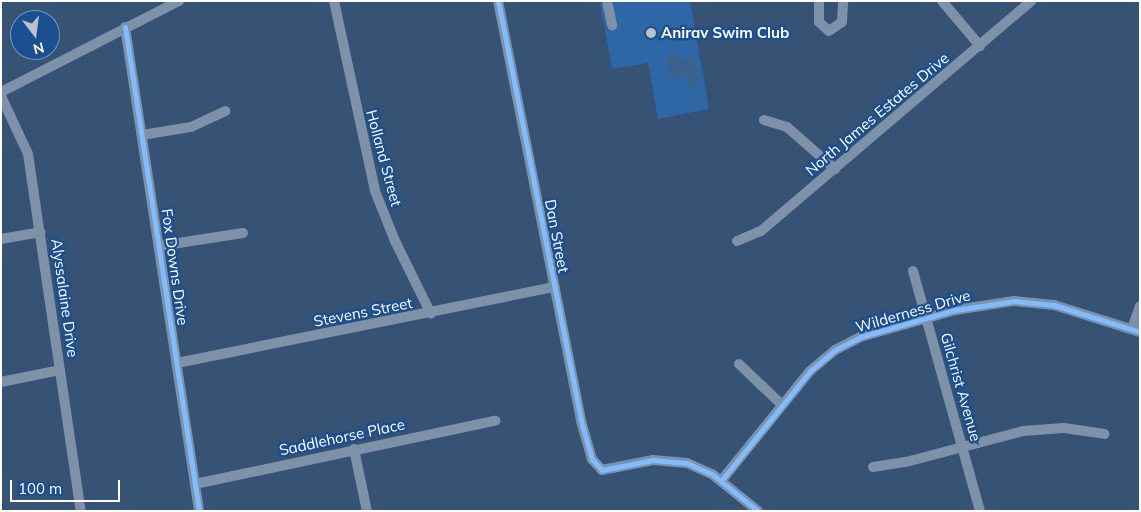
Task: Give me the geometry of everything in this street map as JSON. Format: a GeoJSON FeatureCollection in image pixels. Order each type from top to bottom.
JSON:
{"type":"FeatureCollection","features":[{"type":"Feature","properties":{"kind":"street"},"geometry":{"type":"LineString","coordinates":[[1,94],[179,1]]}},
{"type":"Feature","properties":{"kind":"street","name":"Holland Street"},"geometry":{"type":"LineString","coordinates":[[334,1],[375,191],[395,241],[431,314]]}},
{"type":"Feature","properties":{"kind":"street","name":"Dan Street"},"geometry":{"type":"LineString","coordinates":[[498,1],[554,287],[590,451],[597,467],[603,469],[665,460],[702,469],[721,481]]}},
{"type":"Feature","properties":{"kind":"street"},"geometry":{"type":"LineString","coordinates":[[607,1],[612,25]]}},
{"type":"Feature","properties":{"kind":"street"},"geometry":{"type":"LineString","coordinates":[[819,1],[819,22],[830,31],[842,22],[843,1]]}},
{"type":"Feature","properties":{"kind":"street"},"geometry":{"type":"LineString","coordinates":[[942,1],[980,46]]}},
{"type":"Feature","properties":{"kind":"street","name":"North James Estates Drive"},"geometry":{"type":"LineString","coordinates":[[737,241],[762,231],[1032,1]]}},
{"type":"Feature","properties":{"kind":"street","name":"Fox Downs Drive"},"geometry":{"type":"LineString","coordinates":[[125,28],[199,511]]}},
{"type":"Feature","properties":{"kind":"street","name":"Alyssalaine Drive"},"geometry":{"type":"LineString","coordinates":[[1,94],[26,146],[81,511]]}},
{"type":"Feature","properties":{"kind":"street"},"geometry":{"type":"LineString","coordinates":[[142,134],[191,127],[226,110]]}},
{"type":"Feature","properties":{"kind":"street"},"geometry":{"type":"LineString","coordinates":[[764,120],[788,127],[835,169]]}},
{"type":"Feature","properties":{"kind":"street"},"geometry":{"type":"LineString","coordinates":[[1,238],[40,232]]}},
{"type":"Feature","properties":{"kind":"street"},"geometry":{"type":"LineString","coordinates":[[159,246],[243,233]]}},
{"type":"Feature","properties":{"kind":"street","name":"Gilchrist Avenue"},"geometry":{"type":"LineString","coordinates":[[913,271],[980,511]]}},
{"type":"Feature","properties":{"kind":"street","name":"Stevens Street"},"geometry":{"type":"LineString","coordinates":[[177,363],[431,314],[554,287]]}},
{"type":"Feature","properties":{"kind":"street","name":"Wilderness Drive"},"geometry":{"type":"LineString","coordinates":[[721,481],[817,364],[841,347],[860,337],[979,305],[1036,302],[1073,309],[1136,330]]}},
{"type":"Feature","properties":{"kind":"street"},"geometry":{"type":"LineString","coordinates":[[1136,330],[1140,306]]}},
{"type":"Feature","properties":{"kind":"street"},"geometry":{"type":"LineString","coordinates":[[739,364],[782,405]]}},
{"type":"Feature","properties":{"kind":"street"},"geometry":{"type":"LineString","coordinates":[[1,382],[60,370]]}},
{"type":"Feature","properties":{"kind":"street","name":"Saddlehorse Place"},"geometry":{"type":"LineString","coordinates":[[195,484],[495,421]]}},
{"type":"Feature","properties":{"kind":"street"},"geometry":{"type":"LineString","coordinates":[[874,467],[906,462],[1023,431],[1053,428],[1084,429],[1105,434]]}},
{"type":"Feature","properties":{"kind":"street"},"geometry":{"type":"LineString","coordinates":[[354,450],[367,511]]}},
{"type":"Feature","properties":{"kind":"street"},"geometry":{"type":"LineString","coordinates":[[721,481],[758,511]]}},
{"type":"Feature","properties":{"kind":"shaded area","name":"Anirav Swim Club"},"geometry":{"type":"Polygon","coordinates":[[[615,1],[690,1],[709,109],[658,119],[648,63],[612,69],[600,4],[615,1]]]}},
{"type":"Feature","properties":{"kind":"shaded area"},"geometry":{"type":"Polygon","coordinates":[[[677,53],[678,61],[695,58],[699,85],[688,87],[686,75],[670,78],[666,55],[677,53]]]}},
{"type":"Feature","properties":{"kind":"cycle path"},"geometry":{"type":"LineString","coordinates":[[498,1],[581,421],[592,459],[602,470],[653,460],[687,463],[712,474],[758,511]]}},
{"type":"Feature","properties":{"kind":"cycle path"},"geometry":{"type":"LineString","coordinates":[[125,27],[199,511]]}},
{"type":"Feature","properties":{"kind":"cycle path"},"geometry":{"type":"LineString","coordinates":[[721,481],[810,371],[835,350],[860,337],[955,310],[1014,301],[1054,305],[1140,332]]}},
{"type":"Feature","properties":{"kind":"place","name":"Anirav Swim Club"},"geometry":{"type":"Point","coordinates":[651,33]}}]}
